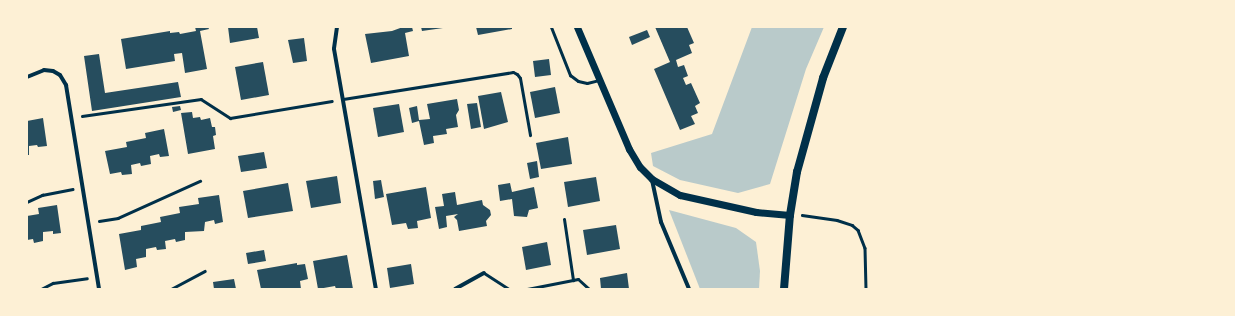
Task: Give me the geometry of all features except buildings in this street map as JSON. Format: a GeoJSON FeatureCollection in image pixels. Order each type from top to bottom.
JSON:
{"type":"FeatureCollection","features":[{"type":"Feature","properties":{"kind":"main road"},"geometry":{"type":"LineString","coordinates":[[784,289],[790,215],[797,172],[823,78],[843,27]]}},
{"type":"Feature","properties":{"kind":"street"},"geometry":{"type":"LineString","coordinates":[[337,27],[334,49],[376,289]]}},
{"type":"Feature","properties":{"kind":"street"},"geometry":{"type":"LineString","coordinates":[[577,27],[629,149],[640,167],[652,179],[680,195],[756,212],[790,215]]}},
{"type":"Feature","properties":{"kind":"street"},"geometry":{"type":"LineString","coordinates":[[27,77],[44,70],[53,71],[60,75],[66,85],[89,222],[98,289]]}},
{"type":"Feature","properties":{"kind":"street"},"geometry":{"type":"LineString","coordinates":[[652,179],[661,222],[689,289]]}},
{"type":"Feature","properties":{"kind":"street"},"geometry":{"type":"LineString","coordinates":[[455,289],[484,273]]}},
{"type":"Feature","properties":{"kind":"lane"},"geometry":{"type":"LineString","coordinates":[[551,27],[570,75],[578,81],[587,83],[599,80]]}},
{"type":"Feature","properties":{"kind":"lane"},"geometry":{"type":"LineString","coordinates":[[343,99],[513,72],[520,78],[530,135]]}},
{"type":"Feature","properties":{"kind":"lane"},"geometry":{"type":"LineString","coordinates":[[564,219],[573,280]]}},
{"type":"Feature","properties":{"kind":"lane"},"geometry":{"type":"LineString","coordinates":[[484,273],[509,289]]}},
{"type":"Feature","properties":{"kind":"lane"},"geometry":{"type":"LineString","coordinates":[[527,289],[578,279],[589,289]]}},
{"type":"Feature","properties":{"kind":"path"},"geometry":{"type":"LineString","coordinates":[[72,117],[201,99],[230,118],[343,99]]}},
{"type":"Feature","properties":{"kind":"path"},"geometry":{"type":"LineString","coordinates":[[89,222],[118,218],[200,181]]}},
{"type":"Feature","properties":{"kind":"path"},"geometry":{"type":"LineString","coordinates":[[27,202],[42,195],[83,186]]}},
{"type":"Feature","properties":{"kind":"path"},"geometry":{"type":"LineString","coordinates":[[790,215],[815,216],[837,220],[858,230],[865,248],[866,289]]}},
{"type":"Feature","properties":{"kind":"path"},"geometry":{"type":"LineString","coordinates":[[171,289],[205,271]]}},
{"type":"Feature","properties":{"kind":"path"},"geometry":{"type":"LineString","coordinates":[[41,289],[53,283],[96,276]]}},
{"type":"Feature","properties":{"kind":"shaded area"},"geometry":{"type":"Polygon","coordinates":[[[752,27],[824,27],[806,69],[770,184],[738,193],[680,180],[653,166],[651,153],[712,134],[752,27]]]}},
{"type":"Feature","properties":{"kind":"shaded area"},"geometry":{"type":"Polygon","coordinates":[[[669,210],[736,228],[756,242],[760,271],[759,289],[700,289],[669,210]]]}}]}
